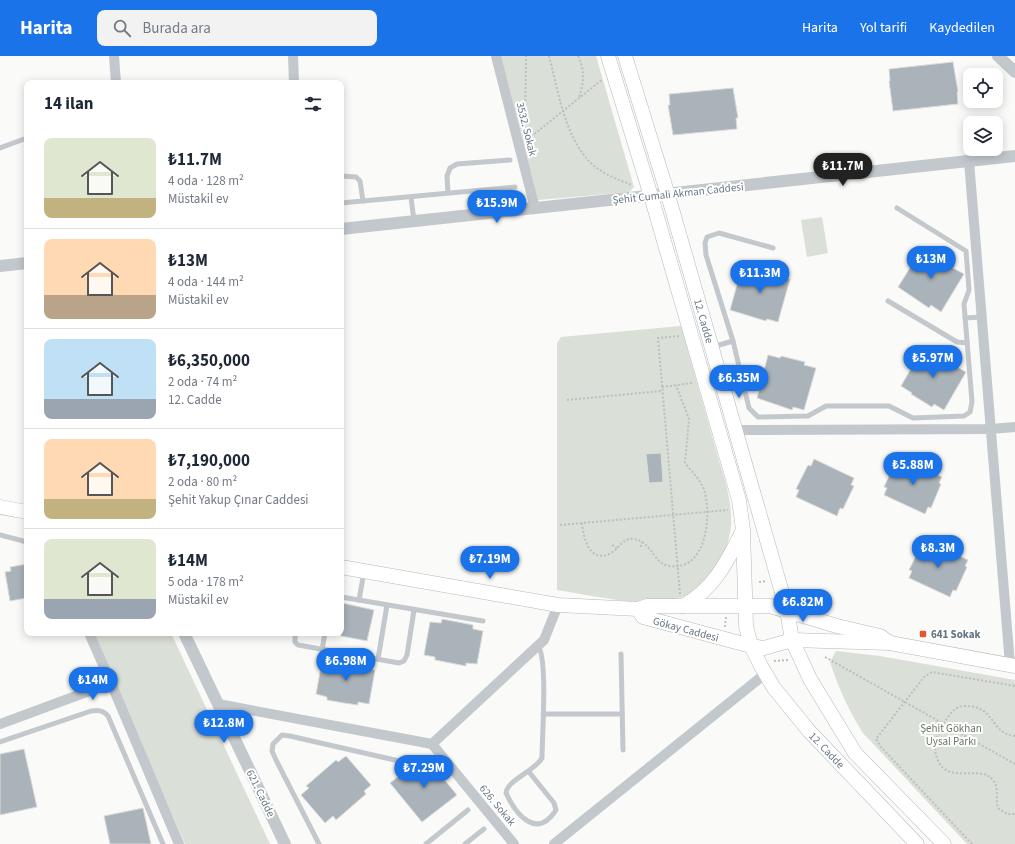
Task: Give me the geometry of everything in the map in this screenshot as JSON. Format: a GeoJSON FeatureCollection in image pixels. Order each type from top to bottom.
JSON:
{"type":"FeatureCollection","features":[{"type":"Feature","properties":{"kind":"main road","name":"12. Cadde"},"geometry":{"type":"LineString","coordinates":[[608,56],[651,196],[739,500],[743,530],[746,626],[751,646],[765,674],[778,694],[808,731],[917,844]]}},
{"type":"Feature","properties":{"kind":"main road","name":"12. Cadde"},"geometry":{"type":"LineString","coordinates":[[625,56],[668,195],[734,430],[787,610],[792,640],[819,696],[839,724],[855,753],[944,844]]}},
{"type":"Feature","properties":{"kind":"main road"},"geometry":{"type":"LineString","coordinates":[[0,507],[24,511]]}},
{"type":"Feature","properties":{"kind":"main road"},"geometry":{"type":"LineString","coordinates":[[682,603],[696,598],[713,583],[730,557],[743,530]]}},
{"type":"Feature","properties":{"kind":"main road"},"geometry":{"type":"LineString","coordinates":[[344,568],[558,605],[638,609]]}},
{"type":"Feature","properties":{"kind":"main road","name":"Gökay Caddesi"},"geometry":{"type":"LineString","coordinates":[[787,610],[770,606],[746,607],[682,603],[647,606],[638,609],[643,617],[751,646],[771,647],[792,640]]}},
{"type":"Feature","properties":{"kind":"main road"},"geometry":{"type":"LineString","coordinates":[[787,610],[837,626],[880,636],[890,643]]}},
{"type":"Feature","properties":{"kind":"main road"},"geometry":{"type":"LineString","coordinates":[[792,640],[890,643],[1012,665]]}},
{"type":"Feature","properties":{"kind":"street"},"geometry":{"type":"LineString","coordinates":[[114,56],[116,80]]}},
{"type":"Feature","properties":{"kind":"street"},"geometry":{"type":"LineString","coordinates":[[293,56],[294,80]]}},
{"type":"Feature","properties":{"kind":"street","name":"3532. Sokak"},"geometry":{"type":"LineString","coordinates":[[496,56],[534,208]]}},
{"type":"Feature","properties":{"kind":"street"},"geometry":{"type":"LineString","coordinates":[[998,56],[1015,72]]}},
{"type":"Feature","properties":{"kind":"street","name":"Şehit Cumali Akman Caddesi"},"geometry":{"type":"LineString","coordinates":[[344,229],[668,195],[1015,156]]}},
{"type":"Feature","properties":{"kind":"street"},"geometry":{"type":"LineString","coordinates":[[969,161],[1012,665]]}},
{"type":"Feature","properties":{"kind":"street"},"geometry":{"type":"LineString","coordinates":[[0,266],[24,263]]}},
{"type":"Feature","properties":{"kind":"street"},"geometry":{"type":"LineString","coordinates":[[734,430],[991,429],[1015,427]]}},
{"type":"Feature","properties":{"kind":"street"},"geometry":{"type":"LineString","coordinates":[[218,704],[432,744],[538,646],[545,638],[558,605]]}},
{"type":"Feature","properties":{"kind":"street"},"geometry":{"type":"LineString","coordinates":[[90,636],[179,844]]}},
{"type":"Feature","properties":{"kind":"street","name":"621. Cadde"},"geometry":{"type":"LineString","coordinates":[[185,636],[285,844]]}},
{"type":"Feature","properties":{"kind":"street"},"geometry":{"type":"LineString","coordinates":[[554,844],[765,674]]}},
{"type":"Feature","properties":{"kind":"street"},"geometry":{"type":"LineString","coordinates":[[0,724],[111,683]]}},
{"type":"Feature","properties":{"kind":"street","name":"626. Sokak"},"geometry":{"type":"LineString","coordinates":[[432,744],[514,844]]}},
{"type":"Feature","properties":{"kind":"lane"},"geometry":{"type":"LineString","coordinates":[[0,148],[24,139]]}},
{"type":"Feature","properties":{"kind":"lane"},"geometry":{"type":"LineString","coordinates":[[448,192],[447,176],[450,168],[457,164],[510,160]]}},
{"type":"Feature","properties":{"kind":"lane"},"geometry":{"type":"LineString","coordinates":[[344,176],[356,177],[360,181],[363,201]]}},
{"type":"Feature","properties":{"kind":"lane"},"geometry":{"type":"LineString","coordinates":[[344,203],[515,187]]}},
{"type":"Feature","properties":{"kind":"lane"},"geometry":{"type":"LineString","coordinates":[[411,197],[414,221]]}},
{"type":"Feature","properties":{"kind":"lane"},"geometry":{"type":"LineString","coordinates":[[773,248],[719,232],[707,237],[705,243],[706,255],[733,341],[749,408],[758,417],[808,416],[826,406],[889,406],[913,418],[964,416],[970,412],[972,402],[964,304],[969,290],[966,251],[897,208]]}},
{"type":"Feature","properties":{"kind":"lane"},"geometry":{"type":"LineString","coordinates":[[888,301],[957,342],[967,343]]}},
{"type":"Feature","properties":{"kind":"lane"},"geometry":{"type":"LineString","coordinates":[[965,318],[982,317]]}},
{"type":"Feature","properties":{"kind":"lane"},"geometry":{"type":"LineString","coordinates":[[711,347],[733,341]]}},
{"type":"Feature","properties":{"kind":"lane"},"geometry":{"type":"LineString","coordinates":[[0,535],[24,541]]}},
{"type":"Feature","properties":{"kind":"lane"},"geometry":{"type":"LineString","coordinates":[[359,600],[364,571]]}},
{"type":"Feature","properties":{"kind":"lane"},"geometry":{"type":"LineString","coordinates":[[344,598],[483,621]]}},
{"type":"Feature","properties":{"kind":"lane"},"geometry":{"type":"LineString","coordinates":[[378,660],[387,605]]}},
{"type":"Feature","properties":{"kind":"lane"},"geometry":{"type":"LineString","coordinates":[[295,636],[295,642],[298,645],[398,663],[404,661],[407,655],[414,610]]}},
{"type":"Feature","properties":{"kind":"lane"},"geometry":{"type":"LineString","coordinates":[[322,650],[324,636]]}},
{"type":"Feature","properties":{"kind":"lane"},"geometry":{"type":"LineString","coordinates":[[529,772],[554,803],[556,810],[542,824],[527,822],[510,801],[506,793],[510,785],[538,765],[542,758],[543,667],[541,650],[538,646]]}},
{"type":"Feature","properties":{"kind":"lane"},"geometry":{"type":"LineString","coordinates":[[621,654],[623,750]]}},
{"type":"Feature","properties":{"kind":"lane"},"geometry":{"type":"LineString","coordinates":[[0,742],[91,711],[98,710],[105,713],[111,723],[163,844]]}},
{"type":"Feature","properties":{"kind":"lane"},"geometry":{"type":"LineString","coordinates":[[543,714],[622,714]]}},
{"type":"Feature","properties":{"kind":"lane"},"geometry":{"type":"LineString","coordinates":[[318,844],[272,751],[277,739],[282,735],[290,736],[399,761]]}},
{"type":"Feature","properties":{"kind":"lane"},"geometry":{"type":"LineString","coordinates":[[426,844],[468,810]]}},
{"type":"Feature","properties":{"kind":"lane"},"geometry":{"type":"LineString","coordinates":[[465,844],[484,829]]}},
{"type":"Feature","properties":{"kind":"path"},"geometry":{"type":"LineString","coordinates":[[525,126],[526,56]]}},
{"type":"Feature","properties":{"kind":"path"},"geometry":{"type":"LineString","coordinates":[[550,56],[564,111],[573,136],[587,159],[607,174],[634,187]]}},
{"type":"Feature","properties":{"kind":"path"},"geometry":{"type":"LineString","coordinates":[[578,56],[584,79],[578,99]]}},
{"type":"Feature","properties":{"kind":"path"},"geometry":{"type":"LineString","coordinates":[[525,134],[525,142],[605,77]]}},
{"type":"Feature","properties":{"kind":"path"},"geometry":{"type":"LineString","coordinates":[[682,603],[658,338],[683,335]]}},
{"type":"Feature","properties":{"kind":"path"},"geometry":{"type":"LineString","coordinates":[[662,387],[697,383]]}},
{"type":"Feature","properties":{"kind":"path"},"geometry":{"type":"LineString","coordinates":[[582,523],[583,537],[587,546],[594,553],[602,555],[609,554],[626,540],[633,539],[642,542],[649,548],[657,560],[662,564],[678,566],[686,563],[698,552],[704,541],[709,512],[704,489],[699,479],[685,463],[690,419],[676,385]]}},
{"type":"Feature","properties":{"kind":"path"},"geometry":{"type":"LineString","coordinates":[[567,400],[662,391]]}},
{"type":"Feature","properties":{"kind":"path"},"geometry":{"type":"LineString","coordinates":[[560,525],[732,509]]}},
{"type":"Feature","properties":{"kind":"path"},"geometry":{"type":"LineString","coordinates":[[641,547],[642,542]]}},
{"type":"Feature","properties":{"kind":"path"},"geometry":{"type":"LineString","coordinates":[[612,545],[617,548]]}},
{"type":"Feature","properties":{"kind":"path"},"geometry":{"type":"LineString","coordinates":[[725,628],[726,615]]}},
{"type":"Feature","properties":{"kind":"path"},"geometry":{"type":"LineString","coordinates":[[825,657],[1015,764]]}},
{"type":"Feature","properties":{"kind":"path"},"geometry":{"type":"LineString","coordinates":[[774,661],[793,660]]}},
{"type":"Feature","properties":{"kind":"path"},"geometry":{"type":"LineString","coordinates":[[972,844],[877,742],[876,739],[924,677],[932,672],[1015,686]]}},
{"type":"Feature","properties":{"kind":"path"},"geometry":{"type":"LineString","coordinates":[[1015,736],[1002,732],[984,710],[977,707],[958,707],[952,711],[944,724],[936,740],[934,748],[942,767],[957,773],[989,776],[995,782],[997,788],[998,808],[1007,814],[1015,814]]}},
{"type":"Feature","properties":{"kind":"green space"},"geometry":{"type":"Polygon","coordinates":[[[501,56],[596,56],[634,187],[629,192],[538,200],[501,56]]]}},
{"type":"Feature","properties":{"kind":"green space"},"geometry":{"type":"Polygon","coordinates":[[[822,217],[828,253],[807,257],[801,220],[822,217]]]}},
{"type":"Feature","properties":{"kind":"green space"},"geometry":{"type":"Polygon","coordinates":[[[681,326],[723,473],[730,505],[731,526],[722,558],[710,579],[702,587],[683,597],[652,602],[636,602],[557,590],[557,343],[561,337],[681,326]]]}},
{"type":"Feature","properties":{"kind":"green space"},"geometry":{"type":"Polygon","coordinates":[[[94,636],[172,636],[270,844],[185,844],[94,636]]]}},
{"type":"Feature","properties":{"kind":"green space","name":"Şehit Gökhan Uysal Parkı"},"geometry":{"type":"Polygon","coordinates":[[[836,651],[880,656],[1015,680],[1015,844],[967,844],[863,733],[844,699],[830,662],[836,651]]]}},
{"type":"Feature","properties":{"kind":"building"},"geometry":{"type":"Polygon","coordinates":[[[953,62],[958,92],[958,104],[893,111],[889,69],[953,62]]]}},
{"type":"Feature","properties":{"kind":"building"},"geometry":{"type":"Polygon","coordinates":[[[733,88],[738,118],[736,118],[737,129],[673,135],[668,105],[670,105],[669,94],[733,88]]]}},
{"type":"Feature","properties":{"kind":"building"},"geometry":{"type":"Polygon","coordinates":[[[922,249],[932,255],[933,253],[955,266],[953,268],[964,274],[941,312],[931,305],[929,308],[898,287],[922,249]]]}},
{"type":"Feature","properties":{"kind":"building"},"geometry":{"type":"Polygon","coordinates":[[[742,267],[754,270],[755,267],[790,279],[778,322],[767,319],[766,321],[730,310],[742,267]]]}},
{"type":"Feature","properties":{"kind":"building"},"geometry":{"type":"Polygon","coordinates":[[[923,348],[934,354],[935,352],[957,364],[955,366],[966,372],[944,410],[934,404],[932,407],[901,386],[923,348]]]}},
{"type":"Feature","properties":{"kind":"building"},"geometry":{"type":"Polygon","coordinates":[[[768,355],[780,358],[781,356],[805,362],[804,365],[816,368],[804,410],[793,407],[792,410],[757,398],[768,355]]]}},
{"type":"Feature","properties":{"kind":"building"},"geometry":{"type":"Polygon","coordinates":[[[661,453],[663,482],[649,483],[646,454],[661,453]]]}},
{"type":"Feature","properties":{"kind":"building"},"geometry":{"type":"Polygon","coordinates":[[[901,458],[942,477],[939,483],[941,484],[931,508],[928,507],[925,514],[884,495],[887,488],[884,487],[895,463],[898,464],[901,458]]]}},
{"type":"Feature","properties":{"kind":"building"},"geometry":{"type":"Polygon","coordinates":[[[814,459],[854,478],[851,485],[854,486],[843,509],[840,508],[837,516],[796,497],[799,490],[796,489],[808,465],[811,466],[814,459]]]}},
{"type":"Feature","properties":{"kind":"building"},"geometry":{"type":"Polygon","coordinates":[[[927,541],[968,560],[965,566],[967,567],[956,591],[953,590],[950,597],[909,578],[912,571],[909,570],[921,546],[924,547],[927,541]]]}},
{"type":"Feature","properties":{"kind":"building"},"geometry":{"type":"Polygon","coordinates":[[[24,565],[24,599],[10,601],[5,572],[11,571],[10,567],[24,565]]]}},
{"type":"Feature","properties":{"kind":"building"},"geometry":{"type":"Polygon","coordinates":[[[344,603],[374,610],[367,641],[341,636],[344,636],[344,603]]]}},
{"type":"Feature","properties":{"kind":"building"},"geometry":{"type":"Polygon","coordinates":[[[442,619],[473,625],[473,629],[483,631],[477,664],[466,663],[466,666],[435,660],[435,657],[424,655],[430,622],[441,623],[442,619]]]}},
{"type":"Feature","properties":{"kind":"building"},"geometry":{"type":"Polygon","coordinates":[[[333,659],[365,665],[365,668],[375,670],[369,704],[358,702],[358,705],[327,700],[327,697],[316,694],[322,661],[333,663],[333,659]]]}},
{"type":"Feature","properties":{"kind":"building"},"geometry":{"type":"Polygon","coordinates":[[[24,749],[37,807],[0,815],[0,754],[24,749]]]}},
{"type":"Feature","properties":{"kind":"building"},"geometry":{"type":"Polygon","coordinates":[[[346,756],[371,785],[364,791],[366,794],[336,820],[333,816],[325,823],[301,795],[309,788],[306,786],[336,760],[338,762],[346,756]]]}},
{"type":"Feature","properties":{"kind":"building"},"geometry":{"type":"Polygon","coordinates":[[[425,756],[457,795],[422,822],[390,783],[425,756]]]}},
{"type":"Feature","properties":{"kind":"building"},"geometry":{"type":"Polygon","coordinates":[[[143,808],[151,844],[110,844],[104,816],[143,808]]]}},
{"type":"Feature","properties":{"kind":"place","name":"641 Sokak"},"geometry":{"type":"Point","coordinates":[923,634]}}]}
